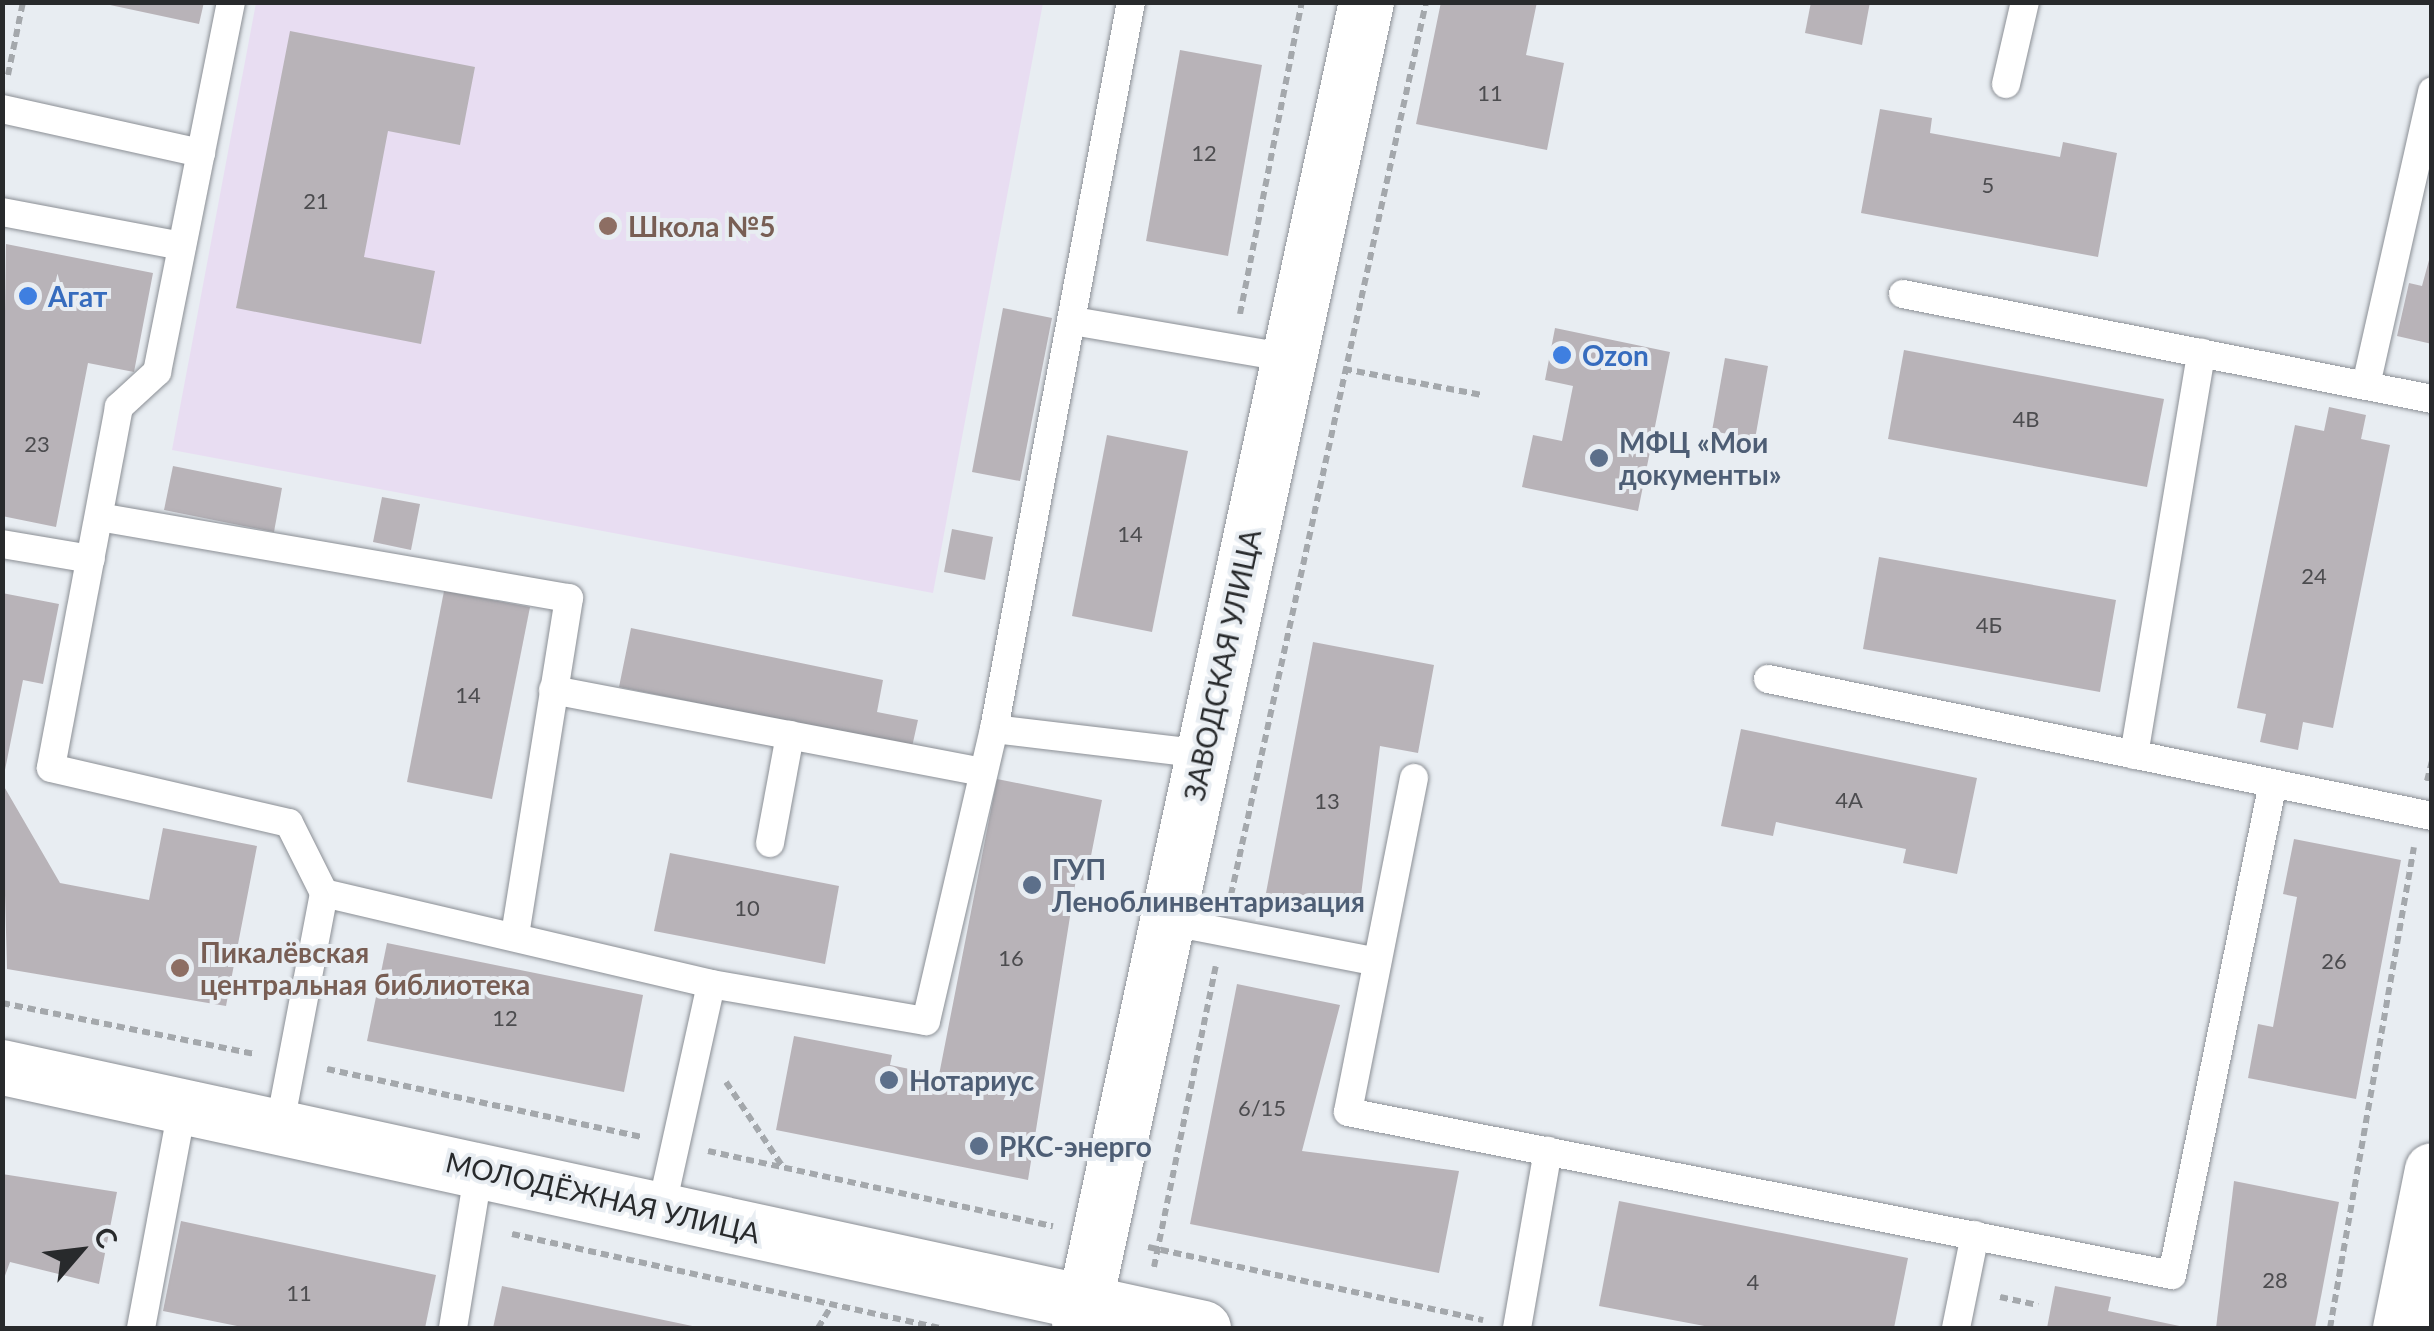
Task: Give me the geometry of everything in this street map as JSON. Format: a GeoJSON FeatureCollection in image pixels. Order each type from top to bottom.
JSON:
{"type":"FeatureCollection","features":[{"type":"Feature","properties":{"kind":"street","name":"ЗАВОДСКАЯ УЛИЦА"},"geometry":{"type":"LineString","coordinates":[[1081,1316],[1366,2]]}},
{"type":"Feature","properties":{"kind":"street","name":"МОЛОДЁЖНАЯ УЛИЦА"},"geometry":{"type":"LineString","coordinates":[[2,1067],[280,1124],[661,1210],[1081,1316],[1142,1316],[1203,1328]]}},
{"type":"Feature","properties":{"kind":"street"},"geometry":{"type":"LineString","coordinates":[[2411,1323],[2432,1170]]}},
{"type":"Feature","properties":{"kind":"lane"},"geometry":{"type":"LineString","coordinates":[[231,2],[158,372],[119,407],[51,768],[289,823],[324,893],[280,1124]]}},
{"type":"Feature","properties":{"kind":"lane"},"geometry":{"type":"LineString","coordinates":[[324,893],[710,984],[926,1021],[994,729],[1131,2]]}},
{"type":"Feature","properties":{"kind":"lane"},"geometry":{"type":"LineString","coordinates":[[2006,84],[2025,2]]}},
{"type":"Feature","properties":{"kind":"lane"},"geometry":{"type":"LineString","coordinates":[[2366,385],[2432,91]]}},
{"type":"Feature","properties":{"kind":"lane"},"geometry":{"type":"LineString","coordinates":[[4,98],[201,153]]}},
{"type":"Feature","properties":{"kind":"lane"},"geometry":{"type":"LineString","coordinates":[[2,212],[182,246]]}},
{"type":"Feature","properties":{"kind":"lane"},"geometry":{"type":"LineString","coordinates":[[1903,294],[2432,398]]}},
{"type":"Feature","properties":{"kind":"lane"},"geometry":{"type":"LineString","coordinates":[[1073,321],[1289,358]]}},
{"type":"Feature","properties":{"kind":"lane"},"geometry":{"type":"LineString","coordinates":[[2134,755],[2201,353]]}},
{"type":"Feature","properties":{"kind":"lane"},"geometry":{"type":"LineString","coordinates":[[100,516],[568,598],[514,938]]}},
{"type":"Feature","properties":{"kind":"lane"},"geometry":{"type":"LineString","coordinates":[[2,544],[91,559]]}},
{"type":"Feature","properties":{"kind":"lane"},"geometry":{"type":"LineString","coordinates":[[1768,679],[2426,814]]}},
{"type":"Feature","properties":{"kind":"lane"},"geometry":{"type":"LineString","coordinates":[[554,690],[984,772]]}},
{"type":"Feature","properties":{"kind":"lane"},"geometry":{"type":"LineString","coordinates":[[994,729],[1203,754]]}},
{"type":"Feature","properties":{"kind":"lane"},"geometry":{"type":"LineString","coordinates":[[770,843],[790,735]]}},
{"type":"Feature","properties":{"kind":"lane"},"geometry":{"type":"LineString","coordinates":[[1414,778],[1348,1112],[2172,1274],[2273,783]]}},
{"type":"Feature","properties":{"kind":"lane"},"geometry":{"type":"LineString","coordinates":[[1167,921],[1378,962]]}},
{"type":"Feature","properties":{"kind":"lane"},"geometry":{"type":"LineString","coordinates":[[661,1210],[710,984]]}},
{"type":"Feature","properties":{"kind":"lane"},"geometry":{"type":"LineString","coordinates":[[141,1328],[183,1104]]}},
{"type":"Feature","properties":{"kind":"lane"},"geometry":{"type":"LineString","coordinates":[[1517,1328],[1548,1151]]}},
{"type":"Feature","properties":{"kind":"lane"},"geometry":{"type":"LineString","coordinates":[[453,1328],[479,1169]]}},
{"type":"Feature","properties":{"kind":"lane"},"geometry":{"type":"LineString","coordinates":[[1956,1328],[1975,1235]]}},
{"type":"Feature","properties":{"kind":"path"},"geometry":{"type":"LineString","coordinates":[[4,98],[23,2]]}},
{"type":"Feature","properties":{"kind":"path"},"geometry":{"type":"LineString","coordinates":[[1142,1316],[1426,2]]}},
{"type":"Feature","properties":{"kind":"path"},"geometry":{"type":"LineString","coordinates":[[1289,358],[1480,395]]}},
{"type":"Feature","properties":{"kind":"path"},"geometry":{"type":"LineString","coordinates":[[2330,1328],[2426,814],[2432,761]]}},
{"type":"Feature","properties":{"kind":"path"},"geometry":{"type":"LineString","coordinates":[[2,1003],[292,1061],[1517,1328]]}},
{"type":"Feature","properties":{"kind":"path"},"geometry":{"type":"LineString","coordinates":[[698,1040],[784,1168]]}},
{"type":"Feature","properties":{"kind":"path"},"geometry":{"type":"LineString","coordinates":[[818,1328],[831,1306]]}},
{"type":"Feature","properties":{"kind":"shaded area","name":"Школа №5"},"geometry":{"type":"Polygon","coordinates":[[[256,3],[1043,3],[933,593],[172,450],[256,3]]]}},
{"type":"Feature","properties":{"kind":"building"},"geometry":{"type":"Polygon","coordinates":[[[96,2],[204,2],[199,24],[96,2]]]}},
{"type":"Feature","properties":{"kind":"building"},"geometry":{"type":"Polygon","coordinates":[[[1441,2],[1537,2],[1526,55],[1564,63],[1547,150],[1416,124],[1441,2]]]}},
{"type":"Feature","properties":{"kind":"building"},"geometry":{"type":"Polygon","coordinates":[[[1811,2],[1870,2],[1862,45],[1805,33],[1811,2]]]}},
{"type":"Feature","properties":{"kind":"building"},"geometry":{"type":"Polygon","coordinates":[[[290,31],[475,67],[460,145],[388,131],[364,257],[435,271],[421,344],[236,308],[290,31]]]}},
{"type":"Feature","properties":{"kind":"building"},"geometry":{"type":"Polygon","coordinates":[[[1180,50],[1262,65],[1228,256],[1146,241],[1180,50]]]}},
{"type":"Feature","properties":{"kind":"building"},"geometry":{"type":"Polygon","coordinates":[[[1880,109],[1932,118],[1930,133],[2060,157],[2063,142],[2117,153],[2098,257],[1861,213],[1880,109]]]}},
{"type":"Feature","properties":{"kind":"building"},"geometry":{"type":"Polygon","coordinates":[[[6,244],[153,273],[134,372],[88,363],[56,527],[2,516],[6,244]]]}},
{"type":"Feature","properties":{"kind":"building"},"geometry":{"type":"Polygon","coordinates":[[[2432,249],[2432,344],[2397,336],[2409,283],[2422,286],[2432,249]]]}},
{"type":"Feature","properties":{"kind":"building"},"geometry":{"type":"Polygon","coordinates":[[[1003,308],[1052,318],[1020,481],[972,472],[1003,308]]]}},
{"type":"Feature","properties":{"kind":"building"},"geometry":{"type":"Polygon","coordinates":[[[1555,328],[1670,352],[1638,511],[1522,487],[1533,435],[1562,441],[1573,386],[1545,380],[1555,328]]]}},
{"type":"Feature","properties":{"kind":"building"},"geometry":{"type":"Polygon","coordinates":[[[1904,350],[2164,399],[2147,487],[1888,439],[1904,350]]]}},
{"type":"Feature","properties":{"kind":"building"},"geometry":{"type":"Polygon","coordinates":[[[1725,358],[1768,366],[1755,439],[1712,431],[1725,358]]]}},
{"type":"Feature","properties":{"kind":"building"},"geometry":{"type":"Polygon","coordinates":[[[2329,407],[2366,415],[2361,439],[2390,445],[2333,728],[2303,722],[2298,750],[2260,742],[2266,714],[2237,708],[2295,425],[2324,431],[2329,407]]]}},
{"type":"Feature","properties":{"kind":"building"},"geometry":{"type":"Polygon","coordinates":[[[1107,435],[1188,451],[1152,632],[1072,616],[1107,435]]]}},
{"type":"Feature","properties":{"kind":"building"},"geometry":{"type":"Polygon","coordinates":[[[173,466],[282,488],[274,532],[164,510],[173,466]]]}},
{"type":"Feature","properties":{"kind":"building"},"geometry":{"type":"Polygon","coordinates":[[[382,497],[420,504],[411,550],[373,542],[382,497]]]}},
{"type":"Feature","properties":{"kind":"building"},"geometry":{"type":"Polygon","coordinates":[[[952,529],[993,537],[985,580],[944,572],[952,529]]]}},
{"type":"Feature","properties":{"kind":"building"},"geometry":{"type":"Polygon","coordinates":[[[1879,557],[2116,600],[2100,692],[1863,649],[1879,557]]]}},
{"type":"Feature","properties":{"kind":"building"},"geometry":{"type":"Polygon","coordinates":[[[444,591],[530,607],[492,799],[407,782],[444,591]]]}},
{"type":"Feature","properties":{"kind":"building"},"geometry":{"type":"Polygon","coordinates":[[[2,593],[59,604],[43,684],[23,680],[4,775],[2,593]]]}},
{"type":"Feature","properties":{"kind":"building"},"geometry":{"type":"Polygon","coordinates":[[[631,628],[883,680],[877,712],[918,720],[912,747],[619,687],[631,628]]]}},
{"type":"Feature","properties":{"kind":"building"},"geometry":{"type":"Polygon","coordinates":[[[1313,642],[1434,665],[1418,753],[1380,746],[1359,911],[1266,893],[1313,642]]]}},
{"type":"Feature","properties":{"kind":"building"},"geometry":{"type":"Polygon","coordinates":[[[1741,729],[1977,778],[1957,874],[1903,863],[1906,849],[1776,822],[1773,836],[1721,826],[1741,729]]]}},
{"type":"Feature","properties":{"kind":"building"},"geometry":{"type":"Polygon","coordinates":[[[997,779],[1102,800],[1086,881],[1076,879],[1028,1180],[776,1130],[794,1036],[892,1055],[890,1065],[939,1075],[997,779]]]}},
{"type":"Feature","properties":{"kind":"building"},"geometry":{"type":"Polygon","coordinates":[[[2,783],[60,883],[149,900],[163,828],[257,846],[226,1006],[7,969],[2,783]]]}},
{"type":"Feature","properties":{"kind":"building"},"geometry":{"type":"Polygon","coordinates":[[[2294,839],[2401,860],[2356,1099],[2248,1078],[2258,1024],[2273,1027],[2297,897],[2283,894],[2294,839]]]}},
{"type":"Feature","properties":{"kind":"building"},"geometry":{"type":"Polygon","coordinates":[[[670,853],[839,886],[825,964],[654,931],[670,853]]]}},
{"type":"Feature","properties":{"kind":"building"},"geometry":{"type":"Polygon","coordinates":[[[387,943],[643,995],[624,1092],[367,1041],[387,943]]]}},
{"type":"Feature","properties":{"kind":"building"},"geometry":{"type":"Polygon","coordinates":[[[1237,984],[1340,1005],[1302,1151],[1459,1171],[1439,1273],[1190,1224],[1237,984]]]}},
{"type":"Feature","properties":{"kind":"building"},"geometry":{"type":"Polygon","coordinates":[[[2,1174],[117,1192],[99,1284],[10,1262],[2,1284],[2,1174]]]}},
{"type":"Feature","properties":{"kind":"building"},"geometry":{"type":"Polygon","coordinates":[[[2234,1181],[2339,1202],[2315,1328],[2216,1328],[2234,1181]]]}},
{"type":"Feature","properties":{"kind":"building"},"geometry":{"type":"Polygon","coordinates":[[[1619,1201],[1908,1258],[1894,1328],[1715,1328],[1599,1306],[1619,1201]]]}},
{"type":"Feature","properties":{"kind":"building"},"geometry":{"type":"Polygon","coordinates":[[[181,1221],[436,1275],[425,1328],[247,1328],[163,1311],[181,1221]]]}},
{"type":"Feature","properties":{"kind":"building"},"geometry":{"type":"Polygon","coordinates":[[[502,1286],[697,1327],[697,1328],[493,1328],[502,1286]]]}},
{"type":"Feature","properties":{"kind":"building"},"geometry":{"type":"Polygon","coordinates":[[[2055,1286],[2111,1297],[2108,1311],[2189,1328],[2047,1328],[2055,1286]]]}},
{"type":"Feature","properties":{"kind":"place","name":"Школа №5"},"geometry":{"type":"Point","coordinates":[608,226]}},
{"type":"Feature","properties":{"kind":"place","name":"Агат"},"geometry":{"type":"Point","coordinates":[28,296]}},
{"type":"Feature","properties":{"kind":"place","name":"Ozon"},"geometry":{"type":"Point","coordinates":[1562,355]}},
{"type":"Feature","properties":{"kind":"place","name":"МФЦ «Мои документы»"},"geometry":{"type":"Point","coordinates":[1599,458]}},
{"type":"Feature","properties":{"kind":"place","name":"ГУП Леноблинвентаризация"},"geometry":{"type":"Point","coordinates":[1032,885]}},
{"type":"Feature","properties":{"kind":"place","name":"Пикалёвская центральная библиотека"},"geometry":{"type":"Point","coordinates":[180,968]}},
{"type":"Feature","properties":{"kind":"place","name":"Нотариус"},"geometry":{"type":"Point","coordinates":[889,1080]}},
{"type":"Feature","properties":{"kind":"place","name":"РКС-энерго"},"geometry":{"type":"Point","coordinates":[979,1146]}}]}
